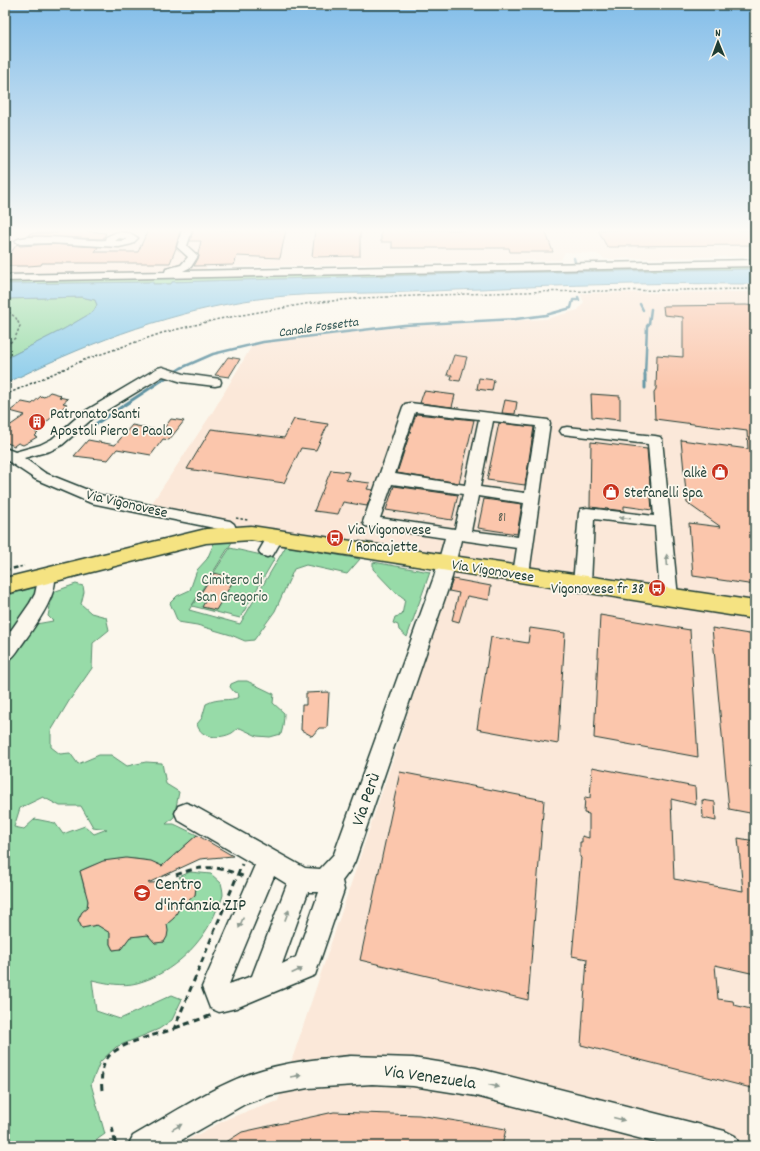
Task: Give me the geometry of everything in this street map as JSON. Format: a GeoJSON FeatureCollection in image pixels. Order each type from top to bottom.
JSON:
{"type":"FeatureCollection","features":[{"type":"Feature","properties":{"kind":"main road","name":"Via Vigonovese"},"geometry":{"type":"LineString","coordinates":[[5,586],[206,536],[230,533],[251,533],[272,543],[447,563],[755,610]]}},
{"type":"Feature","properties":{"kind":"street"},"geometry":{"type":"LineString","coordinates":[[9,455],[45,448],[56,442],[86,416],[162,371],[182,378],[215,382]]}},
{"type":"Feature","properties":{"kind":"street"},"geometry":{"type":"LineString","coordinates":[[521,574],[543,423],[410,407],[371,522],[525,544]]}},
{"type":"Feature","properties":{"kind":"street","name":"Via Perù"},"geometry":{"type":"LineString","coordinates":[[330,877],[343,861],[458,534],[471,490],[487,416]]}},
{"type":"Feature","properties":{"kind":"street"},"geometry":{"type":"LineString","coordinates":[[567,431],[655,440],[670,597]]}},
{"type":"Feature","properties":{"kind":"street","name":"Via Vigonovese"},"geometry":{"type":"LineString","coordinates":[[9,455],[40,476],[96,499],[224,525],[228,528],[230,533]]}},
{"type":"Feature","properties":{"kind":"street"},"geometry":{"type":"LineString","coordinates":[[386,478],[531,499]]}},
{"type":"Feature","properties":{"kind":"street"},"geometry":{"type":"LineString","coordinates":[[582,584],[587,513],[663,522]]}},
{"type":"Feature","properties":{"kind":"street"},"geometry":{"type":"LineString","coordinates":[[5,653],[35,611],[48,581],[48,575]]}},
{"type":"Feature","properties":{"kind":"street"},"geometry":{"type":"LineString","coordinates":[[186,813],[255,872],[311,882],[318,882],[330,877],[332,890],[306,966],[236,995],[219,999],[215,987],[255,872]]}},
{"type":"Feature","properties":{"kind":"street"},"geometry":{"type":"LineString","coordinates":[[261,985],[301,879]]}},
{"type":"Feature","properties":{"kind":"street","name":"Via Venezuela"},"geometry":{"type":"LineString","coordinates":[[143,1146],[235,1094],[264,1083],[321,1072],[383,1069],[446,1076],[476,1082],[725,1146]]}},
{"type":"Feature","properties":{"kind":"path"},"geometry":{"type":"LineString","coordinates":[[5,395],[84,360],[162,333],[219,319],[305,304],[357,298],[511,292],[755,289]]}},
{"type":"Feature","properties":{"kind":"path"},"geometry":{"type":"LineString","coordinates":[[5,309],[16,318],[20,326],[15,338],[5,347]]}},
{"type":"Feature","properties":{"kind":"path"},"geometry":{"type":"LineString","coordinates":[[243,860],[242,868],[255,872]]}},
{"type":"Feature","properties":{"kind":"path"},"geometry":{"type":"LineString","coordinates":[[176,875],[187,870],[204,867],[255,872]]}},
{"type":"Feature","properties":{"kind":"path"},"geometry":{"type":"LineString","coordinates":[[102,1090],[102,1071],[108,1057],[117,1050],[174,1029],[255,872]]}},
{"type":"Feature","properties":{"kind":"path"},"geometry":{"type":"LineString","coordinates":[[112,1127],[116,1146]]}},
{"type":"Feature","properties":{"kind":"shaded area"},"geometry":{"type":"Polygon","coordinates":[[[755,292],[755,1146],[176,1146],[229,1118],[278,1101],[400,738],[456,556],[146,512],[212,413],[253,344],[404,326],[546,319],[578,310],[584,302],[580,293],[755,292]]]}},
{"type":"Feature","properties":{"kind":"green space"},"geometry":{"type":"Polygon","coordinates":[[[81,297],[95,300],[97,305],[93,312],[64,329],[5,359],[5,299],[81,297]]]}},
{"type":"Feature","properties":{"kind":"green space"},"geometry":{"type":"Polygon","coordinates":[[[234,539],[189,610],[240,624],[286,546],[360,559],[347,574],[306,565],[294,569],[275,611],[254,640],[245,641],[231,635],[197,625],[178,622],[170,603],[177,596],[190,590],[197,570],[207,559],[215,541],[234,539]]]}},
{"type":"Feature","properties":{"kind":"green space","name":"Cimitero di San Gregorio"},"geometry":{"type":"Polygon","coordinates":[[[230,548],[275,558],[240,618],[192,606],[230,548]]]}},
{"type":"Feature","properties":{"kind":"green space"},"geometry":{"type":"Polygon","coordinates":[[[373,562],[430,572],[407,637],[399,630],[398,625],[393,623],[395,617],[402,615],[405,599],[393,590],[373,569],[373,562]]]}},
{"type":"Feature","properties":{"kind":"green space"},"geometry":{"type":"Polygon","coordinates":[[[76,584],[83,586],[84,592],[81,604],[91,613],[106,617],[109,630],[93,643],[92,668],[69,701],[51,731],[51,747],[60,754],[70,753],[78,764],[99,755],[111,755],[127,766],[146,762],[162,763],[166,784],[179,792],[174,817],[166,824],[174,824],[197,835],[162,866],[141,860],[121,859],[100,863],[80,871],[85,891],[89,889],[87,908],[82,912],[78,920],[82,928],[97,925],[110,933],[110,944],[113,950],[121,949],[130,937],[148,935],[155,943],[164,942],[168,929],[167,924],[182,904],[195,895],[196,887],[191,882],[183,883],[179,877],[190,872],[211,874],[221,883],[223,895],[204,934],[174,965],[150,979],[137,983],[126,985],[92,980],[96,1011],[120,1019],[172,995],[182,999],[172,1020],[159,1029],[116,1047],[100,1062],[91,1084],[105,1134],[88,1146],[5,1146],[5,665],[36,624],[53,621],[48,616],[53,592],[76,584]],[[43,797],[20,808],[14,827],[24,829],[35,819],[55,823],[63,834],[85,826],[94,834],[107,829],[93,827],[81,806],[60,806],[43,797]]]}},
{"type":"Feature","properties":{"kind":"green space"},"geometry":{"type":"Polygon","coordinates":[[[39,586],[5,644],[5,596],[39,586]]]}},
{"type":"Feature","properties":{"kind":"green space"},"geometry":{"type":"Polygon","coordinates":[[[238,681],[247,681],[274,694],[273,703],[284,713],[281,734],[270,737],[257,736],[240,728],[227,735],[217,737],[202,733],[197,724],[202,718],[206,704],[239,697],[238,693],[234,692],[230,687],[231,684],[238,681]]]}},
{"type":"Feature","properties":{"kind":"water"},"geometry":{"type":"Polygon","coordinates":[[[5,284],[755,284],[576,285],[326,294],[264,298],[213,307],[152,323],[62,357],[5,384],[5,359],[64,329],[93,312],[97,305],[95,300],[81,297],[5,299],[5,284]]]}},
{"type":"Feature","properties":{"kind":"building"},"geometry":{"type":"Polygon","coordinates":[[[663,306],[755,306],[755,585],[693,576],[689,523],[721,527],[687,503],[681,440],[748,449],[747,431],[655,419],[654,392],[656,389],[657,355],[683,357],[683,317],[664,315],[663,306]]]}},
{"type":"Feature","properties":{"kind":"building"},"geometry":{"type":"Polygon","coordinates":[[[454,355],[467,357],[460,381],[451,380],[452,375],[447,375],[454,355]]]}},
{"type":"Feature","properties":{"kind":"building"},"geometry":{"type":"Polygon","coordinates":[[[228,357],[240,359],[229,377],[215,375],[228,357]]]}},
{"type":"Feature","properties":{"kind":"building"},"geometry":{"type":"Polygon","coordinates":[[[479,378],[494,380],[492,391],[477,389],[479,378]]]}},
{"type":"Feature","properties":{"kind":"building"},"geometry":{"type":"Polygon","coordinates":[[[424,391],[455,395],[452,407],[420,403],[424,391]]]}},
{"type":"Feature","properties":{"kind":"building"},"geometry":{"type":"Polygon","coordinates":[[[50,392],[61,395],[59,397],[68,399],[63,403],[67,404],[35,432],[38,433],[35,436],[37,437],[23,445],[18,443],[14,446],[5,442],[5,429],[25,415],[10,411],[22,402],[32,404],[41,396],[44,397],[50,392]]]}},
{"type":"Feature","properties":{"kind":"building"},"geometry":{"type":"Polygon","coordinates":[[[591,394],[620,396],[620,420],[592,417],[591,394]]]}},
{"type":"Feature","properties":{"kind":"building"},"geometry":{"type":"Polygon","coordinates":[[[505,400],[517,402],[515,414],[502,413],[505,400]]]}},
{"type":"Feature","properties":{"kind":"building"},"geometry":{"type":"Polygon","coordinates":[[[416,414],[474,420],[459,483],[397,473],[416,414]]]}},
{"type":"Feature","properties":{"kind":"building"},"geometry":{"type":"Polygon","coordinates":[[[171,419],[184,421],[169,440],[163,439],[151,455],[117,449],[108,460],[74,456],[88,440],[115,445],[132,425],[162,431],[171,419]]]}},
{"type":"Feature","properties":{"kind":"building"},"geometry":{"type":"Polygon","coordinates":[[[294,419],[328,424],[316,450],[301,448],[284,483],[187,469],[211,429],[284,438],[294,419]]]}},
{"type":"Feature","properties":{"kind":"building"},"geometry":{"type":"Polygon","coordinates":[[[499,423],[534,427],[525,485],[487,480],[499,423]]]}},
{"type":"Feature","properties":{"kind":"building"},"geometry":{"type":"Polygon","coordinates":[[[591,442],[647,449],[652,510],[624,506],[624,511],[590,507],[591,442]]]}},
{"type":"Feature","properties":{"kind":"building"},"geometry":{"type":"Polygon","coordinates":[[[331,470],[349,472],[346,480],[370,483],[367,489],[373,490],[367,506],[343,502],[338,514],[314,511],[331,470]]]}},
{"type":"Feature","properties":{"kind":"building"},"geometry":{"type":"Polygon","coordinates":[[[394,486],[458,495],[452,520],[386,510],[394,486]]]}},
{"type":"Feature","properties":{"kind":"building"},"geometry":{"type":"Polygon","coordinates":[[[484,499],[522,504],[517,534],[478,528],[484,499]]]}},
{"type":"Feature","properties":{"kind":"building"},"geometry":{"type":"Polygon","coordinates":[[[214,573],[235,578],[216,610],[202,607],[206,600],[198,597],[214,573]]]}},
{"type":"Feature","properties":{"kind":"building"},"geometry":{"type":"Polygon","coordinates":[[[453,579],[491,586],[489,600],[467,596],[459,622],[452,620],[459,593],[449,591],[453,579]]]}},
{"type":"Feature","properties":{"kind":"building"},"geometry":{"type":"Polygon","coordinates":[[[600,615],[690,630],[698,757],[594,738],[600,615]]]}},
{"type":"Feature","properties":{"kind":"building"},"geometry":{"type":"Polygon","coordinates":[[[530,628],[565,633],[558,744],[477,729],[491,637],[528,643],[530,628]]]}},
{"type":"Feature","properties":{"kind":"building"},"geometry":{"type":"Polygon","coordinates":[[[712,628],[755,635],[755,814],[729,809],[712,628]]]}},
{"type":"Feature","properties":{"kind":"building"},"geometry":{"type":"Polygon","coordinates":[[[329,692],[327,728],[319,728],[312,736],[301,730],[302,705],[306,705],[306,693],[329,692]]]}},
{"type":"Feature","properties":{"kind":"building"},"geometry":{"type":"Polygon","coordinates":[[[592,767],[695,787],[696,805],[671,799],[674,879],[743,891],[738,838],[755,841],[755,974],[715,965],[718,999],[733,1001],[734,1005],[755,1010],[755,1089],[581,1045],[587,959],[572,956],[581,858],[580,842],[582,842],[582,836],[589,838],[589,814],[584,813],[585,797],[590,798],[592,767]]]}},
{"type":"Feature","properties":{"kind":"building"},"geometry":{"type":"Polygon","coordinates":[[[400,772],[544,800],[528,1000],[360,960],[400,772]]]}},
{"type":"Feature","properties":{"kind":"building"},"geometry":{"type":"Polygon","coordinates":[[[702,800],[715,802],[716,821],[703,818],[702,800]]]}},
{"type":"Feature","properties":{"kind":"building","name":"Centro d'infanzia ZIP"},"geometry":{"type":"Polygon","coordinates":[[[197,835],[233,856],[200,859],[148,883],[191,882],[196,887],[195,895],[188,901],[182,903],[174,918],[167,924],[167,937],[164,942],[155,943],[148,935],[130,937],[121,949],[113,950],[110,944],[110,933],[97,925],[82,928],[78,920],[82,912],[87,908],[88,901],[80,871],[103,861],[126,858],[151,861],[162,866],[197,835]]]}},
{"type":"Feature","properties":{"kind":"building"},"geometry":{"type":"Polygon","coordinates":[[[334,1112],[419,1115],[506,1129],[502,1146],[220,1146],[242,1132],[334,1112]]]}},
{"type":"Feature","properties":{"kind":"waterway","name":"Canale Fossetta"},"geometry":{"type":"LineString","coordinates":[[168,376],[181,368],[213,354],[263,342],[404,325],[516,319],[546,315],[571,308],[573,300],[579,300],[578,297]]}},
{"type":"Feature","properties":{"kind":"waterway"},"geometry":{"type":"LineString","coordinates":[[640,304],[643,310]]}},
{"type":"Feature","properties":{"kind":"waterway"},"geometry":{"type":"LineString","coordinates":[[645,376],[647,326],[649,324],[651,309]]}},
{"type":"Feature","properties":{"kind":"waterway","name":"Canale Fossetta"},"geometry":{"type":"LineString","coordinates":[[94,425],[170,375]]}},
{"type":"Feature","properties":{"kind":"waterway"},"geometry":{"type":"LineString","coordinates":[[645,376],[645,388]]}},
{"type":"Feature","properties":{"kind":"place","name":"Patronato Santi Apostoli Piero e Paolo"},"geometry":{"type":"Point","coordinates":[37,422]}},
{"type":"Feature","properties":{"kind":"place","name":"alkè"},"geometry":{"type":"Point","coordinates":[720,472]}},
{"type":"Feature","properties":{"kind":"place","name":"Stefanelli Spa"},"geometry":{"type":"Point","coordinates":[611,492]}},
{"type":"Feature","properties":{"kind":"place","name":"Via Vigonovese / Roncajette"},"geometry":{"type":"Point","coordinates":[335,538]}},
{"type":"Feature","properties":{"kind":"place","name":"Vigonovese fr 38"},"geometry":{"type":"Point","coordinates":[657,588]}},
{"type":"Feature","properties":{"kind":"place","name":"Centro d'infanzia ZIP"},"geometry":{"type":"Point","coordinates":[142,893]}}]}
